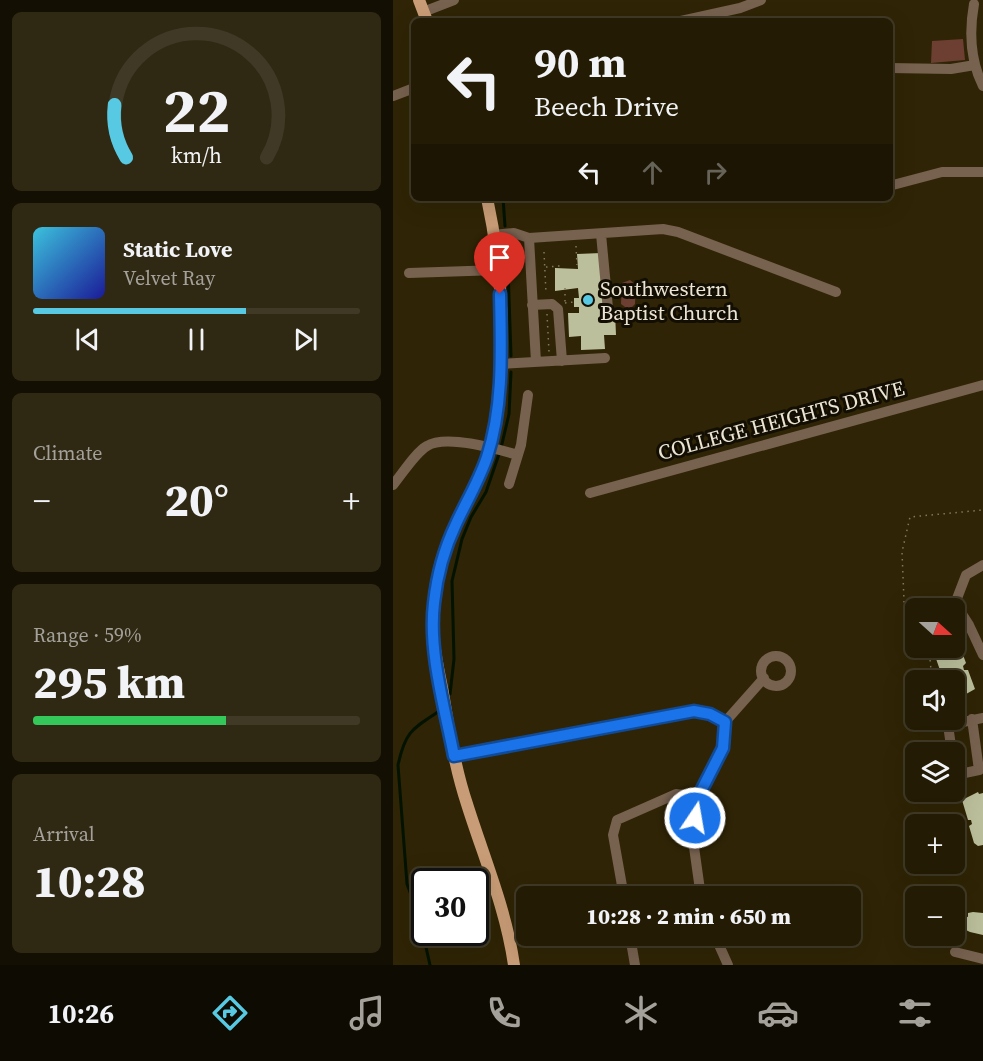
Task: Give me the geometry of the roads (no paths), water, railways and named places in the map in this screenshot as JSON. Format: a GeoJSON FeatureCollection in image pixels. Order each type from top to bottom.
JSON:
{"type":"FeatureCollection","features":[{"type":"Feature","properties":{"kind":"main road"},"geometry":{"type":"LineString","coordinates":[[487,201],[498,270],[500,364],[498,404],[490,447],[480,475],[449,539],[441,561],[433,606],[436,656],[454,756],[466,801],[501,904],[514,965]]}},
{"type":"Feature","properties":{"kind":"street"},"geometry":{"type":"LineString","coordinates":[[423,11],[454,0]]}},
{"type":"Feature","properties":{"kind":"street"},"geometry":{"type":"LineString","coordinates":[[695,18],[740,8],[761,0]]}},
{"type":"Feature","properties":{"kind":"street"},"geometry":{"type":"LineString","coordinates":[[973,2],[983,13]]}},
{"type":"Feature","properties":{"kind":"street"},"geometry":{"type":"LineString","coordinates":[[973,2],[970,31],[975,65],[983,86]]}},
{"type":"Feature","properties":{"kind":"street"},"geometry":{"type":"LineString","coordinates":[[893,68],[931,70],[975,65]]}},
{"type":"Feature","properties":{"kind":"street"},"geometry":{"type":"LineString","coordinates":[[393,96],[411,89]]}},
{"type":"Feature","properties":{"kind":"street"},"geometry":{"type":"LineString","coordinates":[[893,185],[935,173],[983,172]]}},
{"type":"Feature","properties":{"kind":"street"},"geometry":{"type":"LineString","coordinates":[[493,235],[514,233],[529,238],[663,229],[678,232],[836,292]]}},
{"type":"Feature","properties":{"kind":"street"},"geometry":{"type":"LineString","coordinates":[[601,234],[607,308]]}},
{"type":"Feature","properties":{"kind":"street"},"geometry":{"type":"LineString","coordinates":[[529,238],[536,362]]}},
{"type":"Feature","properties":{"kind":"street"},"geometry":{"type":"LineString","coordinates":[[409,273],[498,270]]}},
{"type":"Feature","properties":{"kind":"street"},"geometry":{"type":"LineString","coordinates":[[532,305],[552,304],[560,314],[562,361]]}},
{"type":"Feature","properties":{"kind":"street"},"geometry":{"type":"LineString","coordinates":[[500,364],[605,358]]}},
{"type":"Feature","properties":{"kind":"street","name":"COLLEGE HEIGHTS DRIVE"},"geometry":{"type":"LineString","coordinates":[[590,494],[983,385]]}},
{"type":"Feature","properties":{"kind":"street"},"geometry":{"type":"LineString","coordinates":[[509,484],[518,455],[528,395]]}},
{"type":"Feature","properties":{"kind":"street"},"geometry":{"type":"LineString","coordinates":[[393,484],[426,446],[443,441],[490,447],[518,455]]}},
{"type":"Feature","properties":{"kind":"street"},"geometry":{"type":"LineString","coordinates":[[983,565],[966,575],[956,601],[983,655]]}},
{"type":"Feature","properties":{"kind":"street"},"geometry":{"type":"LineString","coordinates":[[699,886],[693,840],[698,797],[723,748],[725,722],[764,678]]}},
{"type":"Feature","properties":{"kind":"street"},"geometry":{"type":"LineString","coordinates":[[454,756],[694,711],[710,714],[725,722]]}},
{"type":"Feature","properties":{"kind":"street"},"geometry":{"type":"LineString","coordinates":[[965,773],[978,770],[980,764],[978,719]]}},
{"type":"Feature","properties":{"kind":"street"},"geometry":{"type":"LineString","coordinates":[[622,886],[613,835],[617,820],[676,794],[698,797]]}},
{"type":"Feature","properties":{"kind":"street"},"geometry":{"type":"LineString","coordinates":[[632,946],[635,965]]}},
{"type":"Feature","properties":{"kind":"street"},"geometry":{"type":"LineString","coordinates":[[719,946],[728,965]]}},
{"type":"Feature","properties":{"kind":"street"},"geometry":{"type":"LineString","coordinates":[[955,952],[983,958]]}},
{"type":"Feature","properties":{"kind":"waterway"},"geometry":{"type":"LineString","coordinates":[[503,201],[505,226]]}},
{"type":"Feature","properties":{"kind":"waterway"},"geometry":{"type":"LineString","coordinates":[[507,240],[511,356]]}},
{"type":"Feature","properties":{"kind":"waterway"},"geometry":{"type":"LineString","coordinates":[[501,448],[509,414],[511,372]]}},
{"type":"Feature","properties":{"kind":"waterway"},"geometry":{"type":"LineString","coordinates":[[450,694],[454,659],[452,581],[462,539],[471,517],[486,492],[499,454]]}},
{"type":"Feature","properties":{"kind":"waterway"},"geometry":{"type":"LineString","coordinates":[[430,965],[419,916],[407,884],[398,765],[411,732],[438,712]]}},
{"type":"Feature","properties":{"kind":"place","name":"Southwestern Baptist Church"},"geometry":{"type":"Point","coordinates":[588,300]}}]}
